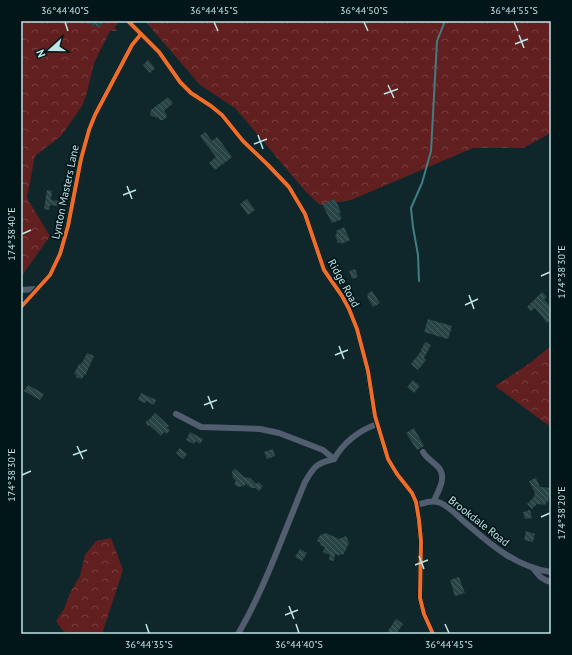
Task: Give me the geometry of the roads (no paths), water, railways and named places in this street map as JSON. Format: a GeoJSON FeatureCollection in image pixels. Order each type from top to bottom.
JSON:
{"type":"FeatureCollection","features":[{"type":"Feature","properties":{"kind":"street","name":"Ridge Road"},"geometry":{"type":"LineString","coordinates":[[128,21],[159,52],[180,82],[191,93],[222,115],[243,141],[289,187],[305,214],[324,270],[342,296],[357,329],[368,371],[377,424],[391,464],[412,493],[417,506],[421,541],[420,598],[424,614],[433,634]]}},
{"type":"Feature","properties":{"kind":"street","name":"Lynton Masters Lane"},"geometry":{"type":"LineString","coordinates":[[21,307],[50,275],[60,254],[68,226],[85,143],[95,115],[132,45],[141,34]]}},
{"type":"Feature","properties":{"kind":"street"},"geometry":{"type":"LineString","coordinates":[[21,290],[36,289]]}},
{"type":"Feature","properties":{"kind":"street"},"geometry":{"type":"LineString","coordinates":[[176,414],[201,427],[260,429],[279,433],[324,450],[334,459]]}},
{"type":"Feature","properties":{"kind":"street"},"geometry":{"type":"LineString","coordinates":[[238,634],[264,583],[311,470],[320,462],[334,459],[340,448],[352,437],[377,424]]}},
{"type":"Feature","properties":{"kind":"street"},"geometry":{"type":"LineString","coordinates":[[423,452],[441,473],[441,484],[434,501]]}},
{"type":"Feature","properties":{"kind":"street","name":"Brookdale Road"},"geometry":{"type":"LineString","coordinates":[[417,506],[426,502],[434,501],[447,507],[489,543],[501,551],[519,562],[533,568],[551,572]]}},
{"type":"Feature","properties":{"kind":"street"},"geometry":{"type":"LineString","coordinates":[[533,568],[540,577],[551,582]]}},
{"type":"Feature","properties":{"kind":"waterway"},"geometry":{"type":"LineString","coordinates":[[419,281],[418,255],[411,208],[422,183],[431,151],[437,41],[445,21]]}}]}
